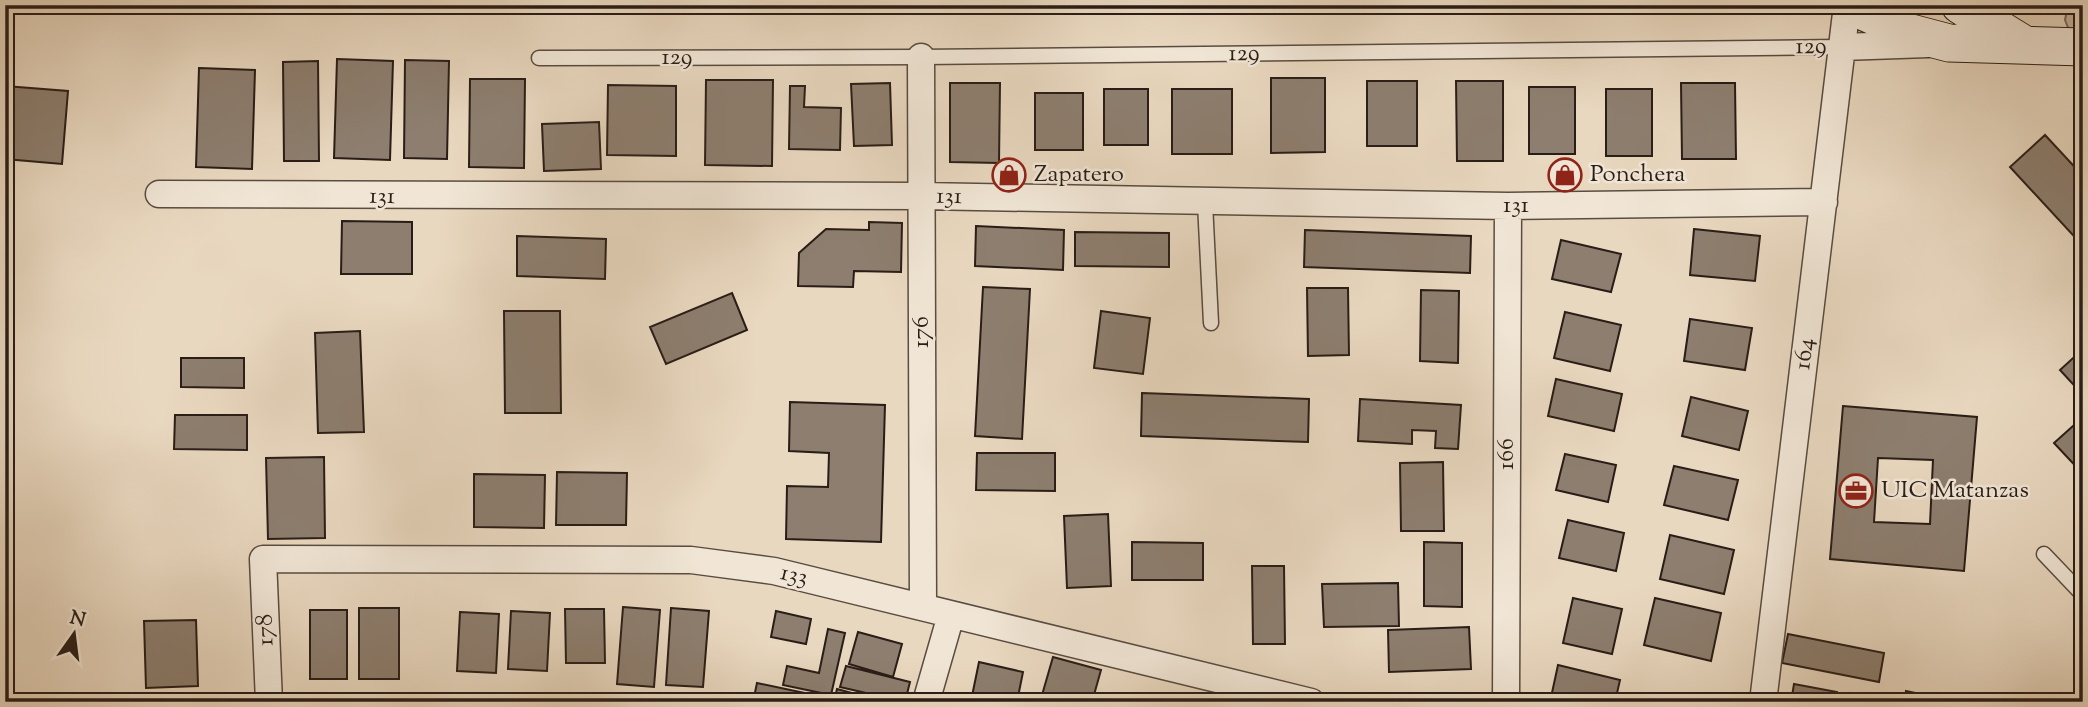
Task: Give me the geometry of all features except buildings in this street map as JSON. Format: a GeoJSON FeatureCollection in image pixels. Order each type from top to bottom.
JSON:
{"type":"FeatureCollection","features":[{"type":"Feature","properties":{"kind":"street","name":"129"},"geometry":{"type":"LineString","coordinates":[[1848,5],[1911,33],[1949,43]]}},
{"type":"Feature","properties":{"kind":"street","name":"164"},"geometry":{"type":"LineString","coordinates":[[1763,702],[1848,5]]}},
{"type":"Feature","properties":{"kind":"street","name":"129"},"geometry":{"type":"LineString","coordinates":[[1961,5],[2026,45]]}},
{"type":"Feature","properties":{"kind":"street","name":"129"},"geometry":{"type":"LineString","coordinates":[[1842,47],[1949,43],[2083,47]]}},
{"type":"Feature","properties":{"kind":"street","name":"176"},"geometry":{"type":"LineString","coordinates":[[921,57],[923,607]]}},
{"type":"Feature","properties":{"kind":"street","name":"131"},"geometry":{"type":"LineString","coordinates":[[159,194],[922,197],[1508,206],[1824,202]]}},
{"type":"Feature","properties":{"kind":"street","name":"166"},"geometry":{"type":"LineString","coordinates":[[1506,702],[1508,206]]}},
{"type":"Feature","properties":{"kind":"street","name":"133"},"geometry":{"type":"LineString","coordinates":[[263,559],[691,560],[774,571],[1311,702]]}},
{"type":"Feature","properties":{"kind":"street","name":"178"},"geometry":{"type":"LineString","coordinates":[[263,559],[269,702]]}},
{"type":"Feature","properties":{"kind":"street"},"geometry":{"type":"LineString","coordinates":[[926,702],[951,615]]}},
{"type":"Feature","properties":{"kind":"lane","name":"129"},"geometry":{"type":"LineString","coordinates":[[539,58],[921,57],[1842,47]]}},
{"type":"Feature","properties":{"kind":"lane"},"geometry":{"type":"LineString","coordinates":[[1205,203],[1211,323]]}},
{"type":"Feature","properties":{"kind":"lane"},"geometry":{"type":"LineString","coordinates":[[2044,554],[2083,595]]}},
{"type":"Feature","properties":{"kind":"shaded area"},"geometry":{"type":"Polygon","coordinates":[[[2068,5],[2083,5],[2083,34],[2069,30],[2065,20],[2068,5]]]}},
{"type":"Feature","properties":{"kind":"place","name":"Zapatero"},"geometry":{"type":"Point","coordinates":[1009,175]}},
{"type":"Feature","properties":{"kind":"place","name":"Ponchera"},"geometry":{"type":"Point","coordinates":[1565,175]}},
{"type":"Feature","properties":{"kind":"place","name":"UIC Matanzas"},"geometry":{"type":"Point","coordinates":[1856,491]}}]}
